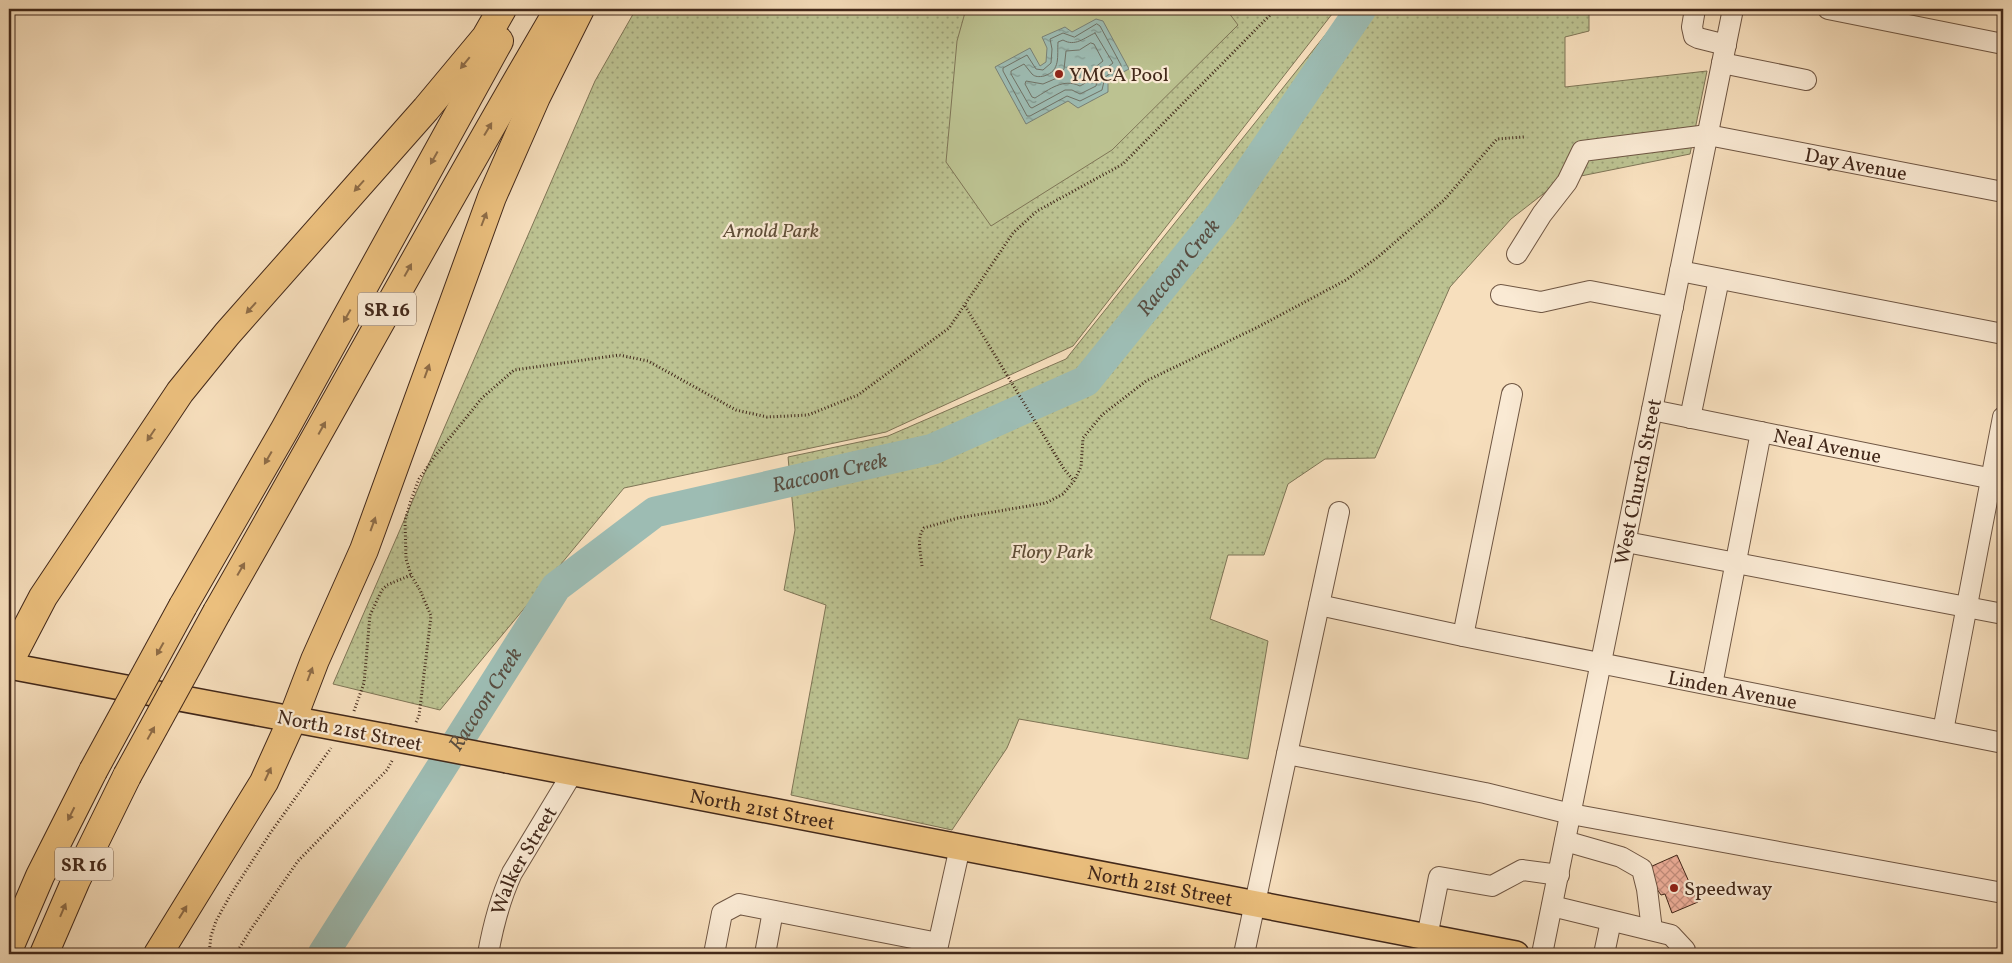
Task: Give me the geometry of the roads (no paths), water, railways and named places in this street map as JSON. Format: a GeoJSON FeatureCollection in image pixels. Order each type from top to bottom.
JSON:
{"type":"FeatureCollection","features":[{"type":"Feature","properties":{"kind":"highway"},"geometry":{"type":"LineString","coordinates":[[9,662],[43,597],[180,392],[227,334],[426,110],[486,37],[502,9]]}},
{"type":"Feature","properties":{"kind":"highway","name":"SR 16"},"geometry":{"type":"LineString","coordinates":[[9,948],[40,876],[183,606],[280,437],[517,9]]}},
{"type":"Feature","properties":{"kind":"highway","name":"SR 16"},"geometry":{"type":"LineString","coordinates":[[44,954],[76,880],[127,776],[469,162],[559,9]]}},
{"type":"Feature","properties":{"kind":"highway"},"geometry":{"type":"LineString","coordinates":[[158,954],[264,782],[292,720],[315,660],[364,550],[492,196],[536,97],[580,9]]}},
{"type":"Feature","properties":{"kind":"main road","name":"North 21st Street"},"geometry":{"type":"LineString","coordinates":[[9,666],[346,729],[392,746],[507,760],[573,772],[1426,937],[1469,950],[1516,954]]}},
{"type":"Feature","properties":{"kind":"street"},"geometry":{"type":"LineString","coordinates":[[1695,9],[1692,27],[1694,36],[1724,54],[1806,80]]}},
{"type":"Feature","properties":{"kind":"street","name":"West Church Street"},"geometry":{"type":"LineString","coordinates":[[1542,954],[1733,9]]}},
{"type":"Feature","properties":{"kind":"street"},"geometry":{"type":"LineString","coordinates":[[1828,9],[2003,44]]}},
{"type":"Feature","properties":{"kind":"street","name":"Day Avenue"},"geometry":{"type":"LineString","coordinates":[[1517,254],[1542,214],[1567,182],[1582,150],[1708,135],[2003,192]]}},
{"type":"Feature","properties":{"kind":"street"},"geometry":{"type":"LineString","coordinates":[[1680,271],[2003,334]]}},
{"type":"Feature","properties":{"kind":"street"},"geometry":{"type":"LineString","coordinates":[[1690,418],[1719,279]]}},
{"type":"Feature","properties":{"kind":"street"},"geometry":{"type":"LineString","coordinates":[[1501,295],[1541,302],[1568,294],[1596,291],[1673,307]]}},
{"type":"Feature","properties":{"kind":"street"},"geometry":{"type":"LineString","coordinates":[[1463,636],[1512,394]]}},
{"type":"Feature","properties":{"kind":"street","name":"Neal Avenue"},"geometry":{"type":"LineString","coordinates":[[1652,410],[1997,480]]}},
{"type":"Feature","properties":{"kind":"street"},"geometry":{"type":"LineString","coordinates":[[1943,731],[1967,607],[1997,480],[2003,417]]}},
{"type":"Feature","properties":{"kind":"street"},"geometry":{"type":"LineString","coordinates":[[1712,685],[1761,432]]}},
{"type":"Feature","properties":{"kind":"street"},"geometry":{"type":"LineString","coordinates":[[1244,954],[1339,512]]}},
{"type":"Feature","properties":{"kind":"street"},"geometry":{"type":"LineString","coordinates":[[1626,542],[2003,614]]}},
{"type":"Feature","properties":{"kind":"street","name":"Linden Avenue"},"geometry":{"type":"LineString","coordinates":[[1319,605],[1463,636],[2003,743]]}},
{"type":"Feature","properties":{"kind":"street"},"geometry":{"type":"LineString","coordinates":[[1286,754],[1485,793],[1571,814],[2003,893]]}},
{"type":"Feature","properties":{"kind":"street","name":"Walker Street"},"geometry":{"type":"LineString","coordinates":[[488,954],[495,919],[504,889],[573,772]]}},
{"type":"Feature","properties":{"kind":"street"},"geometry":{"type":"LineString","coordinates":[[1565,840],[1621,857],[1642,869],[1647,889],[1652,930]]}},
{"type":"Feature","properties":{"kind":"street"},"geometry":{"type":"LineString","coordinates":[[714,954],[722,913],[738,904],[937,949],[960,847]]}},
{"type":"Feature","properties":{"kind":"street"},"geometry":{"type":"LineString","coordinates":[[1426,937],[1439,877],[1492,886],[1522,870],[1558,876]]}},
{"type":"Feature","properties":{"kind":"street"},"geometry":{"type":"LineString","coordinates":[[1552,906],[1672,935],[1685,950],[1685,954]]}},
{"type":"Feature","properties":{"kind":"street"},"geometry":{"type":"LineString","coordinates":[[764,954],[773,911]]}},
{"type":"Feature","properties":{"kind":"street"},"geometry":{"type":"LineString","coordinates":[[1604,954],[1611,920]]}},
{"type":"Feature","properties":{"kind":"water","name":"YMCA Pool"},"geometry":{"type":"Polygon","coordinates":[[[1096,19],[1103,21],[1129,69],[1108,80],[1108,92],[1078,108],[1068,101],[1026,124],[995,67],[1030,48],[1040,66],[1046,62],[1047,48],[1042,37],[1065,27],[1072,32],[1096,19]]]}},
{"type":"Feature","properties":{"kind":"waterway","name":"Raccoon Creek"},"geometry":{"type":"LineString","coordinates":[[323,954],[556,587],[655,512],[933,449],[1086,381],[1221,214],[1361,9]]}},
{"type":"Feature","properties":{"kind":"place","name":"YMCA Pool"},"geometry":{"type":"Point","coordinates":[1059,74]}},
{"type":"Feature","properties":{"kind":"place","name":"Speedway"},"geometry":{"type":"Point","coordinates":[1674,888]}},
{"type":"Feature","properties":{"kind":"park label","name":"Arnold Park"},"geometry":{"type":"Point","coordinates":[771,230]}},
{"type":"Feature","properties":{"kind":"park label","name":"Flory Park"},"geometry":{"type":"Point","coordinates":[1052,551]}}]}
